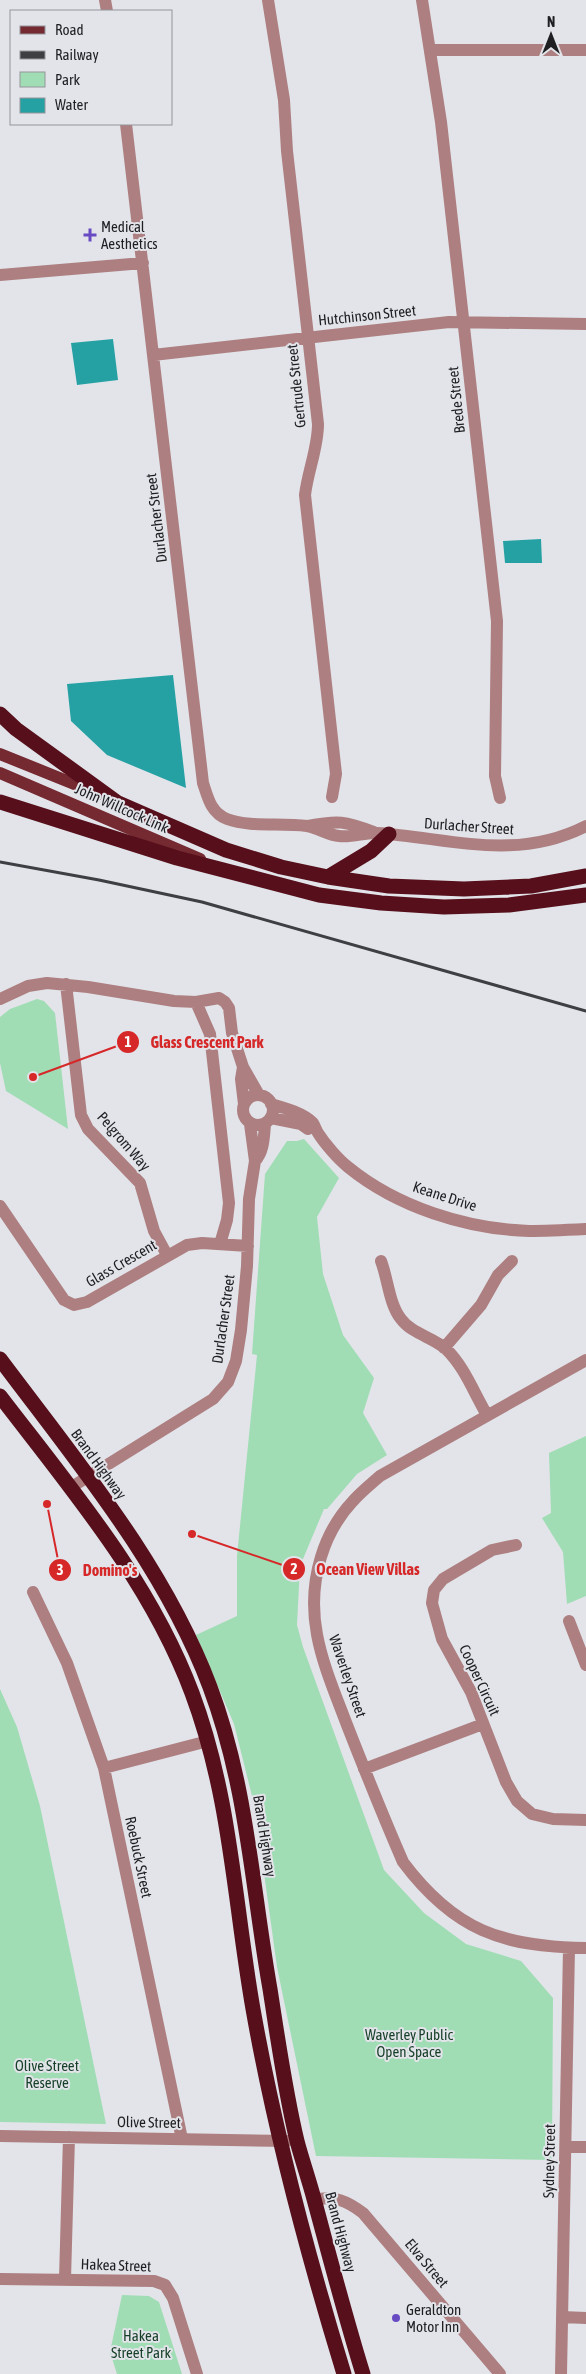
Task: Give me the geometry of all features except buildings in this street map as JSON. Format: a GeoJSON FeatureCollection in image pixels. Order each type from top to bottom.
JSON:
{"type":"FeatureCollection","features":[{"type":"Feature","properties":{"kind":"highway"},"geometry":{"type":"LineString","coordinates":[[0,714],[16,729],[118,803],[226,850],[328,877],[389,886],[464,889],[531,886],[586,876]]}},
{"type":"Feature","properties":{"kind":"highway"},"geometry":{"type":"LineString","coordinates":[[0,802],[177,858],[320,895],[381,903],[444,907],[509,905],[586,894]]}},
{"type":"Feature","properties":{"kind":"highway"},"geometry":{"type":"LineString","coordinates":[[328,877],[364,856],[382,834]]}},
{"type":"Feature","properties":{"kind":"highway","name":"Brand Highway"},"geometry":{"type":"LineString","coordinates":[[0,1359],[140,1551],[166,1594],[190,1640],[210,1687],[228,1738],[248,1830],[265,1963],[297,2141],[363,2374]]}},
{"type":"Feature","properties":{"kind":"highway"},"geometry":{"type":"LineString","coordinates":[[0,1396],[70,1488],[139,1584],[172,1646],[192,1692],[220,1786],[230,1838],[252,2006],[278,2141],[308,2256],[344,2374]]}},
{"type":"Feature","properties":{"kind":"main road","name":"John Willcock Link"},"geometry":{"type":"LineString","coordinates":[[0,754],[53,774],[118,803]]}},
{"type":"Feature","properties":{"kind":"main road","name":"John Willcock Link"},"geometry":{"type":"LineString","coordinates":[[0,773],[232,872]]}},
{"type":"Feature","properties":{"kind":"street","name":"Gertrude Street"},"geometry":{"type":"LineString","coordinates":[[268,0],[284,100],[287,151],[318,440],[305,495],[336,774],[332,797]]}},
{"type":"Feature","properties":{"kind":"street","name":"Brede Street"},"geometry":{"type":"LineString","coordinates":[[422,0],[431,50],[464,322],[497,621],[495,776],[500,798]]}},
{"type":"Feature","properties":{"kind":"street"},"geometry":{"type":"LineString","coordinates":[[431,50],[586,50]]}},
{"type":"Feature","properties":{"kind":"street","name":"Durlacher Street"},"geometry":{"type":"LineString","coordinates":[[126,125],[203,783],[212,808],[226,819],[245,823],[307,826],[333,822],[349,822],[382,834],[483,846],[519,846],[558,838],[586,826]]}},
{"type":"Feature","properties":{"kind":"street"},"geometry":{"type":"LineString","coordinates":[[0,275],[143,263]]}},
{"type":"Feature","properties":{"kind":"street","name":"Hutchinson Street"},"geometry":{"type":"LineString","coordinates":[[153,355],[464,322],[586,324]]}},
{"type":"Feature","properties":{"kind":"street"},"geometry":{"type":"LineString","coordinates":[[0,999],[28,986],[47,983],[66,984],[174,1001],[196,1002],[219,998],[229,1008],[232,1033],[243,1067],[260,1095],[272,1104],[273,1111],[268,1121],[258,1126],[250,1124],[243,1115],[244,1104],[241,1079],[243,1067]]}},
{"type":"Feature","properties":{"kind":"street","name":"Pelgrom Way"},"geometry":{"type":"LineString","coordinates":[[66,984],[81,1116],[88,1128],[140,1183],[154,1231],[167,1255]]}},
{"type":"Feature","properties":{"kind":"street"},"geometry":{"type":"LineString","coordinates":[[196,1002],[210,1034],[229,1203],[227,1220],[220,1244]]}},
{"type":"Feature","properties":{"kind":"street"},"geometry":{"type":"LineString","coordinates":[[244,1104],[248,1098],[260,1095]]}},
{"type":"Feature","properties":{"kind":"street","name":"Keane Drive"},"geometry":{"type":"LineString","coordinates":[[272,1104],[301,1115],[313,1124],[317,1133],[347,1166],[378,1188],[418,1207],[452,1218],[491,1227],[528,1231],[586,1229]]}},
{"type":"Feature","properties":{"kind":"street","name":"Durlacher Street"},"geometry":{"type":"LineString","coordinates":[[255,1161],[264,1141],[268,1121]]}},
{"type":"Feature","properties":{"kind":"street","name":"Keane Drive"},"geometry":{"type":"LineString","coordinates":[[268,1121],[301,1124],[308,1130],[317,1133]]}},
{"type":"Feature","properties":{"kind":"street","name":"Durlacher Street"},"geometry":{"type":"LineString","coordinates":[[70,1488],[213,1399],[228,1382],[236,1361],[240,1338],[248,1246],[249,1199],[255,1161],[250,1124]]}},
{"type":"Feature","properties":{"kind":"street","name":"Glass Crescent"},"geometry":{"type":"LineString","coordinates":[[0,1206],[64,1300],[74,1305],[87,1302],[167,1255],[187,1246],[202,1243],[248,1246]]}},
{"type":"Feature","properties":{"kind":"street"},"geometry":{"type":"LineString","coordinates":[[381,1261],[388,1280],[393,1307],[402,1320],[444,1348],[456,1361],[487,1414]]}},
{"type":"Feature","properties":{"kind":"street"},"geometry":{"type":"LineString","coordinates":[[444,1348],[481,1305],[498,1275],[512,1261]]}},
{"type":"Feature","properties":{"kind":"street","name":"Waverley Street"},"geometry":{"type":"LineString","coordinates":[[586,1360],[487,1414],[380,1476],[352,1502],[335,1524],[324,1545],[316,1571],[313,1596],[313,1619],[318,1644],[329,1678],[403,1862],[421,1886],[440,1905],[465,1922],[494,1935],[525,1944],[586,1948]]}},
{"type":"Feature","properties":{"kind":"street","name":"Cooper Circuit"},"geometry":{"type":"LineString","coordinates":[[516,1545],[492,1550],[443,1579],[434,1590],[432,1603],[442,1639],[471,1692],[506,1782],[517,1801],[532,1814],[552,1819],[586,1820]]}},
{"type":"Feature","properties":{"kind":"street","name":"Roebuck Street"},"geometry":{"type":"LineString","coordinates":[[33,1592],[67,1663],[104,1768],[182,2139]]}},
{"type":"Feature","properties":{"kind":"street"},"geometry":{"type":"LineString","coordinates":[[569,1620],[586,1665]]}},
{"type":"Feature","properties":{"kind":"street"},"geometry":{"type":"LineString","coordinates":[[364,1769],[483,1724]]}},
{"type":"Feature","properties":{"kind":"street"},"geometry":{"type":"LineString","coordinates":[[104,1768],[208,1741]]}},
{"type":"Feature","properties":{"kind":"street","name":"Sydney Street"},"geometry":{"type":"LineString","coordinates":[[561,2374],[569,1948]]}},
{"type":"Feature","properties":{"kind":"street","name":"Olive Street"},"geometry":{"type":"LineString","coordinates":[[0,2136],[297,2141]]}},
{"type":"Feature","properties":{"kind":"street"},"geometry":{"type":"LineString","coordinates":[[65,2279],[69,2137]]}},
{"type":"Feature","properties":{"kind":"street"},"geometry":{"type":"LineString","coordinates":[[566,2147],[586,2147]]}},
{"type":"Feature","properties":{"kind":"street","name":"Elva Street"},"geometry":{"type":"LineString","coordinates":[[314,2200],[334,2198],[347,2201],[363,2213],[500,2374]]}},
{"type":"Feature","properties":{"kind":"street","name":"Hakea Street"},"geometry":{"type":"LineString","coordinates":[[0,2278],[154,2282],[165,2285],[173,2298],[197,2374]]}},
{"type":"Feature","properties":{"kind":"street"},"geometry":{"type":"LineString","coordinates":[[562,2317],[586,2318]]}},
{"type":"Feature","properties":{"kind":"green space"},"geometry":{"type":"Polygon","coordinates":[[[37,999],[44,1001],[55,1013],[68,1129],[6,1091],[0,1063],[0,1017],[10,1009],[37,999]]]}},
{"type":"Feature","properties":{"kind":"green space","name":"Waverley Public Open Space"},"geometry":{"type":"Polygon","coordinates":[[[304,1139],[339,1178],[317,1217],[323,1274],[343,1335],[374,1378],[363,1413],[387,1455],[357,1474],[327,1509],[324,1509],[300,1566],[297,1625],[303,1647],[384,1870],[424,1913],[466,1944],[521,1961],[553,1998],[552,2160],[316,2156],[277,1967],[255,1808],[234,1724],[196,1635],[237,1616],[237,1556],[257,1355],[252,1354],[265,1174],[287,1141],[304,1139]]]}},
{"type":"Feature","properties":{"kind":"green space"},"geometry":{"type":"Polygon","coordinates":[[[586,1436],[586,1596],[567,1604],[563,1552],[542,1518],[551,1513],[549,1453],[586,1436]]]}},
{"type":"Feature","properties":{"kind":"green space","name":"Olive Street Reserve"},"geometry":{"type":"Polygon","coordinates":[[[0,1689],[17,1727],[40,1806],[106,2124],[0,2122],[0,1689]]]}},
{"type":"Feature","properties":{"kind":"green space","name":"Hakea Street Park"},"geometry":{"type":"Polygon","coordinates":[[[122,2295],[149,2296],[159,2302],[182,2374],[117,2374],[110,2352],[122,2295]]]}},
{"type":"Feature","properties":{"kind":"water"},"geometry":{"type":"Polygon","coordinates":[[[113,339],[118,380],[77,385],[71,343],[113,339]]]}},
{"type":"Feature","properties":{"kind":"water"},"geometry":{"type":"Polygon","coordinates":[[[541,539],[542,563],[505,563],[503,541],[541,539]]]}},
{"type":"Feature","properties":{"kind":"water"},"geometry":{"type":"Polygon","coordinates":[[[173,675],[186,788],[107,755],[71,721],[67,684],[173,675]]]}},
{"type":"Feature","properties":{"kind":"railway"},"geometry":{"type":"LineString","coordinates":[[0,862],[99,880],[202,902],[586,1011]]}},
{"type":"Feature","properties":{"kind":"place","name":"Medical Aesthetics"},"geometry":{"type":"Point","coordinates":[90,235]}},
{"type":"Feature","properties":{"kind":"place","name":"Glass Crescent Park"},"geometry":{"type":"Point","coordinates":[33,1077]}},
{"type":"Feature","properties":{"kind":"place","name":"Domino's"},"geometry":{"type":"Point","coordinates":[47,1504]}},
{"type":"Feature","properties":{"kind":"place","name":"Ocean View Villas"},"geometry":{"type":"Point","coordinates":[192,1534]}},
{"type":"Feature","properties":{"kind":"place","name":"Geraldton Motor Inn"},"geometry":{"type":"Point","coordinates":[396,2318]}}]}
